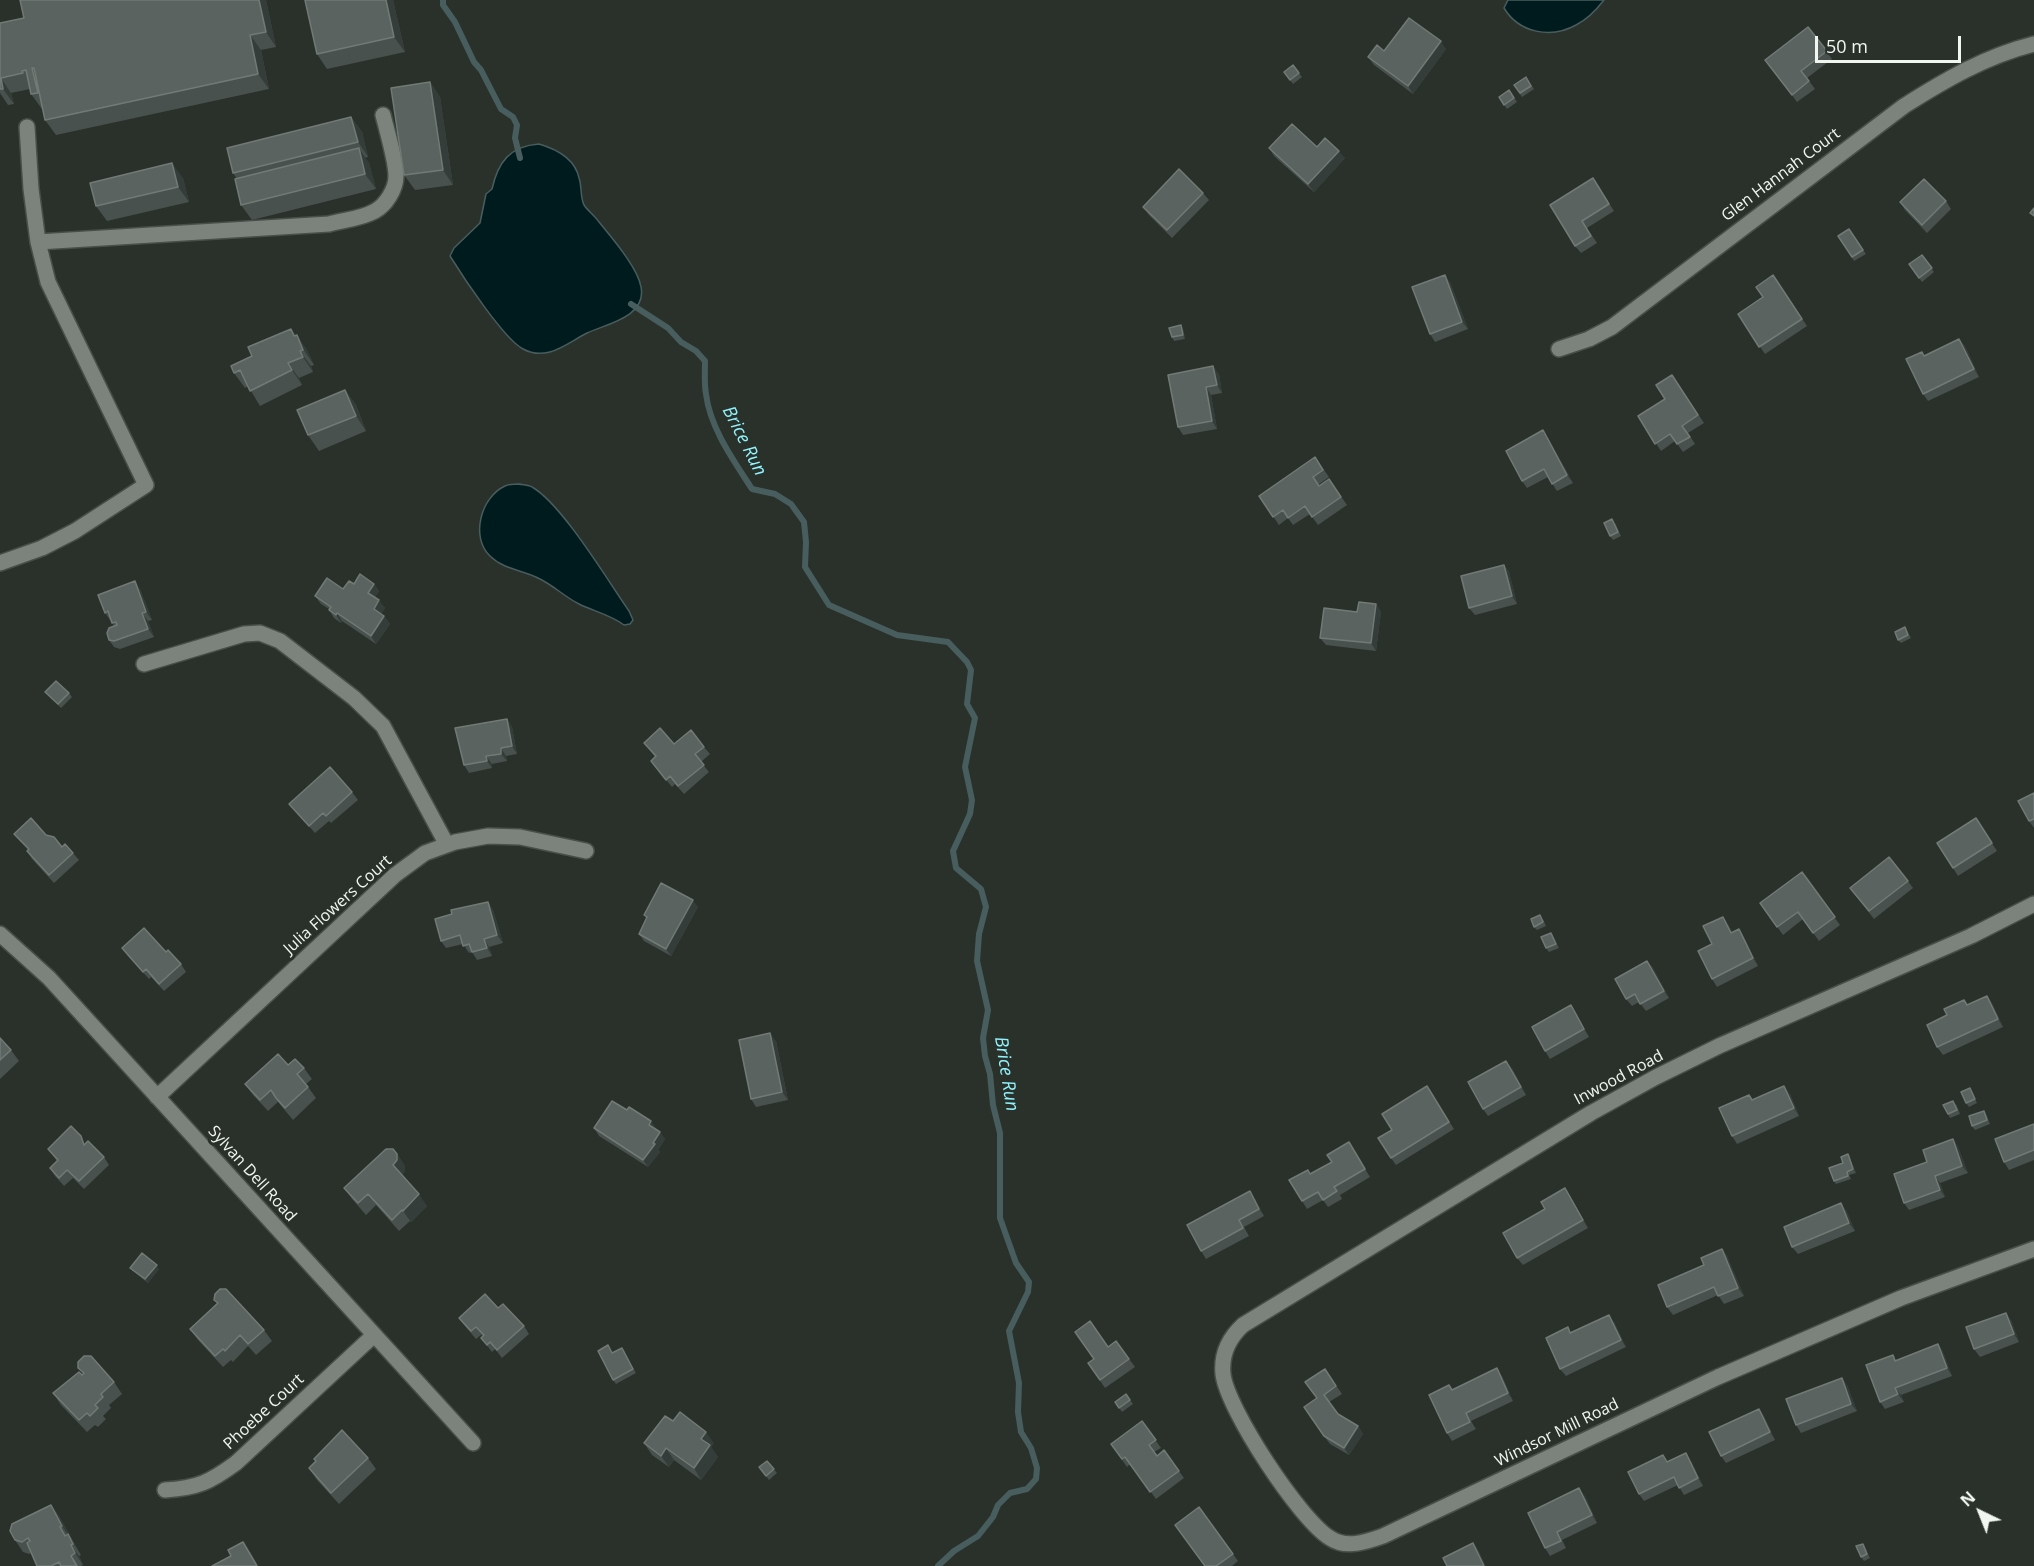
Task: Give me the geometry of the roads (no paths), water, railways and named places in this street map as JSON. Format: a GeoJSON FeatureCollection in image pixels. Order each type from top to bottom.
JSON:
{"type":"FeatureCollection","features":[{"type":"Feature","properties":{"kind":"street","name":"Glen Hannah Court"},"geometry":{"type":"LineString","coordinates":[[1559,349],[1589,339],[1612,327],[1904,106],[1976,64],[2034,44]]}},
{"type":"Feature","properties":{"kind":"street"},"geometry":{"type":"LineString","coordinates":[[38,242],[290,227],[329,224],[357,218],[374,211],[386,202],[396,176],[383,115]]}},
{"type":"Feature","properties":{"kind":"street"},"geometry":{"type":"LineString","coordinates":[[0,563],[42,548],[75,531],[146,485],[48,282],[38,242],[31,189],[27,127]]}},
{"type":"Feature","properties":{"kind":"street"},"geometry":{"type":"LineString","coordinates":[[144,664],[244,634],[260,633],[280,641],[354,698],[383,726],[447,845]]}},
{"type":"Feature","properties":{"kind":"street","name":"Julia Flowers Court"},"geometry":{"type":"LineString","coordinates":[[157,1097],[395,875],[425,853],[447,845],[488,836],[520,837],[586,851]]}},
{"type":"Feature","properties":{"kind":"street","name":"Inwood Road"},"geometry":{"type":"LineString","coordinates":[[1243,1325],[1591,1113],[1656,1077],[1721,1045],[1971,936],[2034,904]]}},
{"type":"Feature","properties":{"kind":"street","name":"Sylvan Dell Road"},"geometry":{"type":"LineString","coordinates":[[0,934],[49,978],[473,1443]]}},
{"type":"Feature","properties":{"kind":"street","name":"Windsor Mill Road"},"geometry":{"type":"LineString","coordinates":[[1243,1325],[1231,1337],[1224,1355],[1223,1373],[1227,1392],[1241,1422],[1292,1498],[1311,1522],[1330,1539],[1346,1544],[1362,1543],[1383,1536],[1728,1373],[1901,1298],[2034,1249]]}},
{"type":"Feature","properties":{"kind":"street","name":"Phoebe Court"},"geometry":{"type":"LineString","coordinates":[[165,1490],[189,1489],[213,1480],[236,1463],[374,1335]]}},
{"type":"Feature","properties":{"kind":"water"},"geometry":{"type":"Polygon","coordinates":[[[1508,0],[1604,0],[1576,25],[1556,32],[1546,32],[1536,31],[1518,23],[1504,8],[1508,0]]]}},
{"type":"Feature","properties":{"kind":"water"},"geometry":{"type":"Polygon","coordinates":[[[539,144],[558,152],[573,165],[580,181],[584,205],[630,262],[641,287],[638,306],[623,318],[587,333],[556,350],[540,353],[523,349],[505,333],[484,307],[450,256],[454,248],[480,223],[486,194],[492,189],[502,163],[520,148],[539,144]]]}},
{"type":"Feature","properties":{"kind":"water"},"geometry":{"type":"Polygon","coordinates":[[[507,485],[531,486],[557,509],[629,611],[633,620],[630,624],[624,625],[579,604],[540,579],[501,564],[490,556],[481,539],[480,528],[484,508],[497,491],[507,485]]]}},
{"type":"Feature","properties":{"kind":"waterway","name":"Brice Run"},"geometry":{"type":"LineString","coordinates":[[443,0],[443,5],[455,22],[474,62],[481,70],[501,109],[513,117],[517,125],[515,138],[520,158]]}},
{"type":"Feature","properties":{"kind":"waterway","name":"Brice Run"},"geometry":{"type":"LineString","coordinates":[[631,304],[668,328],[705,361],[708,407],[718,432],[752,489],[775,494],[791,504],[804,522],[805,567],[829,605],[897,635],[948,642],[967,662],[971,670],[967,704],[975,718],[965,767],[972,800],[970,814],[953,851],[956,868],[981,889],[986,907],[979,934],[977,961],[988,1010],[983,1038],[985,1056],[1000,1133],[1000,1218],[1016,1263],[1029,1282],[1028,1292],[1009,1331],[1019,1383],[1018,1412],[1021,1432],[1031,1448],[1037,1468],[1036,1479],[1027,1489],[1010,1493],[998,1505],[993,1517],[978,1536],[954,1551],[938,1566]]}}]}
